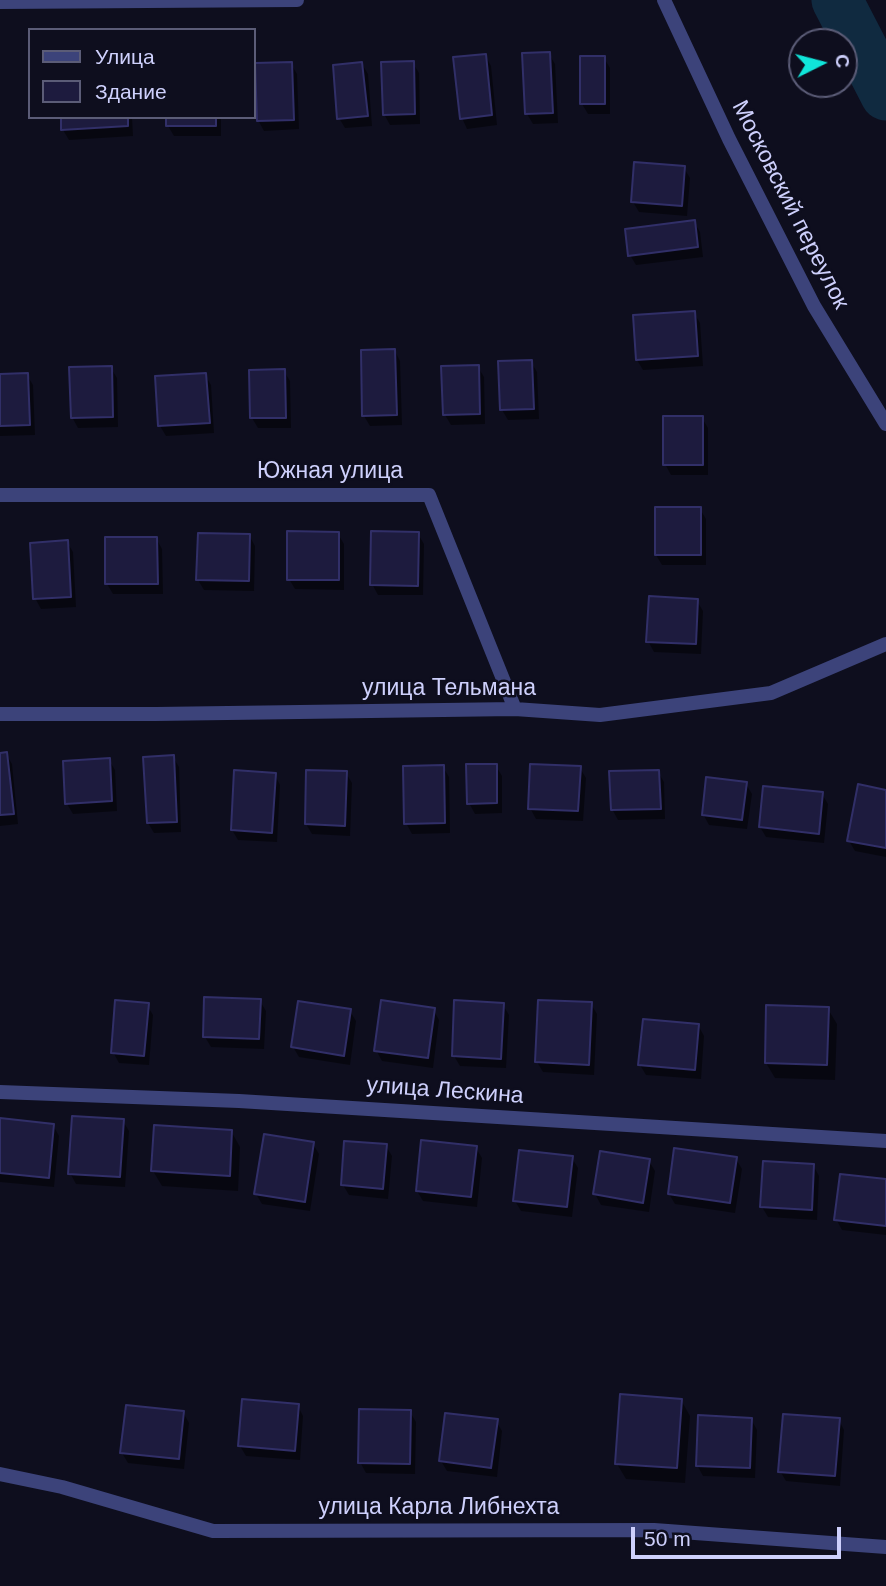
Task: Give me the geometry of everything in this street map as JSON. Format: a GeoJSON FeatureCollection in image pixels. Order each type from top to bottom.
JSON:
{"type":"FeatureCollection","features":[{"type":"Feature","properties":{"kind":"street"},"geometry":{"type":"LineString","coordinates":[[0,2],[298,0]]}},
{"type":"Feature","properties":{"kind":"street","name":"Московский переулок"},"geometry":{"type":"LineString","coordinates":[[664,0],[729,139],[814,306],[886,424]]}},
{"type":"Feature","properties":{"kind":"street","name":"Южная улица"},"geometry":{"type":"LineString","coordinates":[[0,495],[429,495],[515,709]]}},
{"type":"Feature","properties":{"kind":"street","name":"улица Тельмана"},"geometry":{"type":"LineString","coordinates":[[0,714],[156,715],[515,709],[600,715],[771,693],[886,644]]}},
{"type":"Feature","properties":{"kind":"street","name":"улица Лескина"},"geometry":{"type":"LineString","coordinates":[[0,1092],[239,1101],[886,1141]]}},
{"type":"Feature","properties":{"kind":"street","name":"улица Карла Либнехта"},"geometry":{"type":"LineString","coordinates":[[0,1474],[62,1487],[213,1531],[654,1530],[886,1548]]}},
{"type":"Feature","properties":{"kind":"building"},"geometry":{"type":"Polygon","coordinates":[[[550,52],[553,113],[525,114],[522,53],[550,52]]]}},
{"type":"Feature","properties":{"kind":"building"},"geometry":{"type":"Polygon","coordinates":[[[486,54],[492,115],[460,119],[453,57],[486,54]]]}},
{"type":"Feature","properties":{"kind":"building"},"geometry":{"type":"Polygon","coordinates":[[[580,56],[605,56],[605,104],[580,104],[580,56]]]}},
{"type":"Feature","properties":{"kind":"building"},"geometry":{"type":"Polygon","coordinates":[[[414,61],[415,114],[383,115],[381,62],[414,61]]]}},
{"type":"Feature","properties":{"kind":"building"},"geometry":{"type":"Polygon","coordinates":[[[292,62],[294,120],[257,121],[256,63],[292,62]]]}},
{"type":"Feature","properties":{"kind":"building"},"geometry":{"type":"Polygon","coordinates":[[[362,62],[368,116],[337,119],[333,65],[362,62]]]}},
{"type":"Feature","properties":{"kind":"building"},"geometry":{"type":"Polygon","coordinates":[[[61,119],[128,119],[128,126],[61,130],[61,119]]]}},
{"type":"Feature","properties":{"kind":"building"},"geometry":{"type":"Polygon","coordinates":[[[166,119],[216,119],[216,126],[166,126],[166,119]]]}},
{"type":"Feature","properties":{"kind":"building"},"geometry":{"type":"Polygon","coordinates":[[[634,162],[685,166],[682,206],[631,202],[634,162]]]}},
{"type":"Feature","properties":{"kind":"building"},"geometry":{"type":"Polygon","coordinates":[[[695,220],[698,247],[628,256],[625,229],[695,220]]]}},
{"type":"Feature","properties":{"kind":"building"},"geometry":{"type":"Polygon","coordinates":[[[695,311],[698,356],[636,360],[633,315],[695,311]]]}},
{"type":"Feature","properties":{"kind":"building"},"geometry":{"type":"Polygon","coordinates":[[[395,349],[397,415],[362,416],[361,350],[395,349]]]}},
{"type":"Feature","properties":{"kind":"building"},"geometry":{"type":"Polygon","coordinates":[[[532,360],[534,409],[500,410],[498,361],[532,360]]]}},
{"type":"Feature","properties":{"kind":"building"},"geometry":{"type":"Polygon","coordinates":[[[479,365],[480,414],[443,415],[441,366],[479,365]]]}},
{"type":"Feature","properties":{"kind":"building"},"geometry":{"type":"Polygon","coordinates":[[[112,366],[113,417],[71,418],[69,367],[112,366]]]}},
{"type":"Feature","properties":{"kind":"building"},"geometry":{"type":"Polygon","coordinates":[[[285,369],[286,418],[250,418],[249,370],[285,369]]]}},
{"type":"Feature","properties":{"kind":"building"},"geometry":{"type":"Polygon","coordinates":[[[28,373],[30,425],[0,426],[0,374],[28,373]]]}},
{"type":"Feature","properties":{"kind":"building"},"geometry":{"type":"Polygon","coordinates":[[[206,373],[210,423],[158,426],[155,376],[206,373]]]}},
{"type":"Feature","properties":{"kind":"building"},"geometry":{"type":"Polygon","coordinates":[[[663,416],[703,416],[703,465],[663,465],[663,416]]]}},
{"type":"Feature","properties":{"kind":"building"},"geometry":{"type":"Polygon","coordinates":[[[655,507],[701,507],[701,555],[655,555],[655,507]]]}},
{"type":"Feature","properties":{"kind":"building"},"geometry":{"type":"Polygon","coordinates":[[[287,531],[339,532],[339,580],[287,580],[287,531]]]}},
{"type":"Feature","properties":{"kind":"building"},"geometry":{"type":"Polygon","coordinates":[[[371,531],[419,532],[418,586],[370,585],[371,531]]]}},
{"type":"Feature","properties":{"kind":"building"},"geometry":{"type":"Polygon","coordinates":[[[198,533],[250,534],[249,581],[196,580],[198,533]]]}},
{"type":"Feature","properties":{"kind":"building"},"geometry":{"type":"Polygon","coordinates":[[[105,537],[157,537],[158,584],[105,584],[105,537]]]}},
{"type":"Feature","properties":{"kind":"building"},"geometry":{"type":"Polygon","coordinates":[[[68,540],[71,597],[33,599],[30,543],[68,540]]]}},
{"type":"Feature","properties":{"kind":"building"},"geometry":{"type":"Polygon","coordinates":[[[649,596],[698,599],[696,644],[646,642],[649,596]]]}},
{"type":"Feature","properties":{"kind":"building"},"geometry":{"type":"Polygon","coordinates":[[[7,752],[14,814],[0,815],[0,753],[7,752]]]}},
{"type":"Feature","properties":{"kind":"building"},"geometry":{"type":"Polygon","coordinates":[[[174,755],[177,822],[147,823],[143,757],[174,755]]]}},
{"type":"Feature","properties":{"kind":"building"},"geometry":{"type":"Polygon","coordinates":[[[110,758],[112,801],[65,804],[63,761],[110,758]]]}},
{"type":"Feature","properties":{"kind":"building"},"geometry":{"type":"Polygon","coordinates":[[[466,764],[497,764],[497,803],[467,804],[466,764]]]}},
{"type":"Feature","properties":{"kind":"building"},"geometry":{"type":"Polygon","coordinates":[[[530,764],[581,766],[578,811],[528,809],[530,764]]]}},
{"type":"Feature","properties":{"kind":"building"},"geometry":{"type":"Polygon","coordinates":[[[444,765],[445,823],[404,824],[403,766],[444,765]]]}},
{"type":"Feature","properties":{"kind":"building"},"geometry":{"type":"Polygon","coordinates":[[[234,770],[276,773],[272,833],[231,830],[234,770]]]}},
{"type":"Feature","properties":{"kind":"building"},"geometry":{"type":"Polygon","coordinates":[[[306,770],[347,771],[345,826],[305,824],[306,770]]]}},
{"type":"Feature","properties":{"kind":"building"},"geometry":{"type":"Polygon","coordinates":[[[659,770],[661,809],[611,810],[609,771],[659,770]]]}},
{"type":"Feature","properties":{"kind":"building"},"geometry":{"type":"Polygon","coordinates":[[[706,777],[747,782],[742,820],[702,815],[706,777]]]}},
{"type":"Feature","properties":{"kind":"building"},"geometry":{"type":"Polygon","coordinates":[[[858,784],[886,790],[886,848],[847,841],[858,784]]]}},
{"type":"Feature","properties":{"kind":"building"},"geometry":{"type":"Polygon","coordinates":[[[763,786],[823,792],[819,834],[759,827],[763,786]]]}},
{"type":"Feature","properties":{"kind":"building"},"geometry":{"type":"Polygon","coordinates":[[[204,997],[261,999],[259,1039],[203,1037],[204,997]]]}},
{"type":"Feature","properties":{"kind":"building"},"geometry":{"type":"Polygon","coordinates":[[[115,1000],[149,1003],[144,1056],[111,1053],[115,1000]]]}},
{"type":"Feature","properties":{"kind":"building"},"geometry":{"type":"Polygon","coordinates":[[[381,1000],[435,1008],[428,1058],[374,1051],[381,1000]]]}},
{"type":"Feature","properties":{"kind":"building"},"geometry":{"type":"Polygon","coordinates":[[[454,1000],[504,1003],[501,1059],[452,1056],[454,1000]]]}},
{"type":"Feature","properties":{"kind":"building"},"geometry":{"type":"Polygon","coordinates":[[[538,1000],[592,1002],[589,1065],[535,1062],[538,1000]]]}},
{"type":"Feature","properties":{"kind":"building"},"geometry":{"type":"Polygon","coordinates":[[[298,1001],[351,1009],[344,1056],[291,1047],[298,1001]]]}},
{"type":"Feature","properties":{"kind":"building"},"geometry":{"type":"Polygon","coordinates":[[[766,1005],[829,1007],[827,1065],[765,1063],[766,1005]]]}},
{"type":"Feature","properties":{"kind":"building"},"geometry":{"type":"Polygon","coordinates":[[[643,1019],[699,1024],[695,1070],[638,1065],[643,1019]]]}},
{"type":"Feature","properties":{"kind":"building"},"geometry":{"type":"Polygon","coordinates":[[[72,1116],[124,1119],[120,1177],[68,1174],[72,1116]]]}},
{"type":"Feature","properties":{"kind":"building"},"geometry":{"type":"Polygon","coordinates":[[[0,1118],[54,1124],[49,1178],[0,1173],[0,1118]]]}},
{"type":"Feature","properties":{"kind":"building"},"geometry":{"type":"Polygon","coordinates":[[[154,1125],[232,1130],[230,1176],[151,1171],[154,1125]]]}},
{"type":"Feature","properties":{"kind":"building"},"geometry":{"type":"Polygon","coordinates":[[[264,1134],[314,1142],[305,1202],[254,1194],[264,1134]]]}},
{"type":"Feature","properties":{"kind":"building"},"geometry":{"type":"Polygon","coordinates":[[[421,1140],[477,1146],[471,1197],[416,1191],[421,1140]]]}},
{"type":"Feature","properties":{"kind":"building"},"geometry":{"type":"Polygon","coordinates":[[[344,1141],[387,1144],[383,1189],[341,1185],[344,1141]]]}},
{"type":"Feature","properties":{"kind":"building"},"geometry":{"type":"Polygon","coordinates":[[[674,1148],[737,1157],[730,1203],[668,1194],[674,1148]]]}},
{"type":"Feature","properties":{"kind":"building"},"geometry":{"type":"Polygon","coordinates":[[[519,1150],[573,1156],[567,1207],[513,1201],[519,1150]]]}},
{"type":"Feature","properties":{"kind":"building"},"geometry":{"type":"Polygon","coordinates":[[[600,1151],[650,1159],[643,1203],[593,1194],[600,1151]]]}},
{"type":"Feature","properties":{"kind":"building"},"geometry":{"type":"Polygon","coordinates":[[[763,1161],[814,1164],[812,1210],[760,1207],[763,1161]]]}},
{"type":"Feature","properties":{"kind":"building"},"geometry":{"type":"Polygon","coordinates":[[[840,1174],[886,1179],[886,1226],[834,1220],[840,1174]]]}},
{"type":"Feature","properties":{"kind":"building"},"geometry":{"type":"Polygon","coordinates":[[[620,1394],[682,1399],[677,1468],[615,1464],[620,1394]]]}},
{"type":"Feature","properties":{"kind":"building"},"geometry":{"type":"Polygon","coordinates":[[[242,1399],[299,1404],[295,1451],[238,1446],[242,1399]]]}},
{"type":"Feature","properties":{"kind":"building"},"geometry":{"type":"Polygon","coordinates":[[[126,1405],[184,1411],[179,1459],[120,1453],[126,1405]]]}},
{"type":"Feature","properties":{"kind":"building"},"geometry":{"type":"Polygon","coordinates":[[[359,1409],[411,1410],[410,1464],[358,1463],[359,1409]]]}},
{"type":"Feature","properties":{"kind":"building"},"geometry":{"type":"Polygon","coordinates":[[[445,1413],[498,1419],[491,1468],[439,1461],[445,1413]]]}},
{"type":"Feature","properties":{"kind":"building"},"geometry":{"type":"Polygon","coordinates":[[[783,1414],[840,1418],[835,1476],[778,1472],[783,1414]]]}},
{"type":"Feature","properties":{"kind":"building"},"geometry":{"type":"Polygon","coordinates":[[[698,1415],[752,1418],[750,1468],[696,1466],[698,1415]]]}},
{"type":"Feature","properties":{"kind":"waterway"},"geometry":{"type":"LineString","coordinates":[[837,0],[886,95]]}}]}
